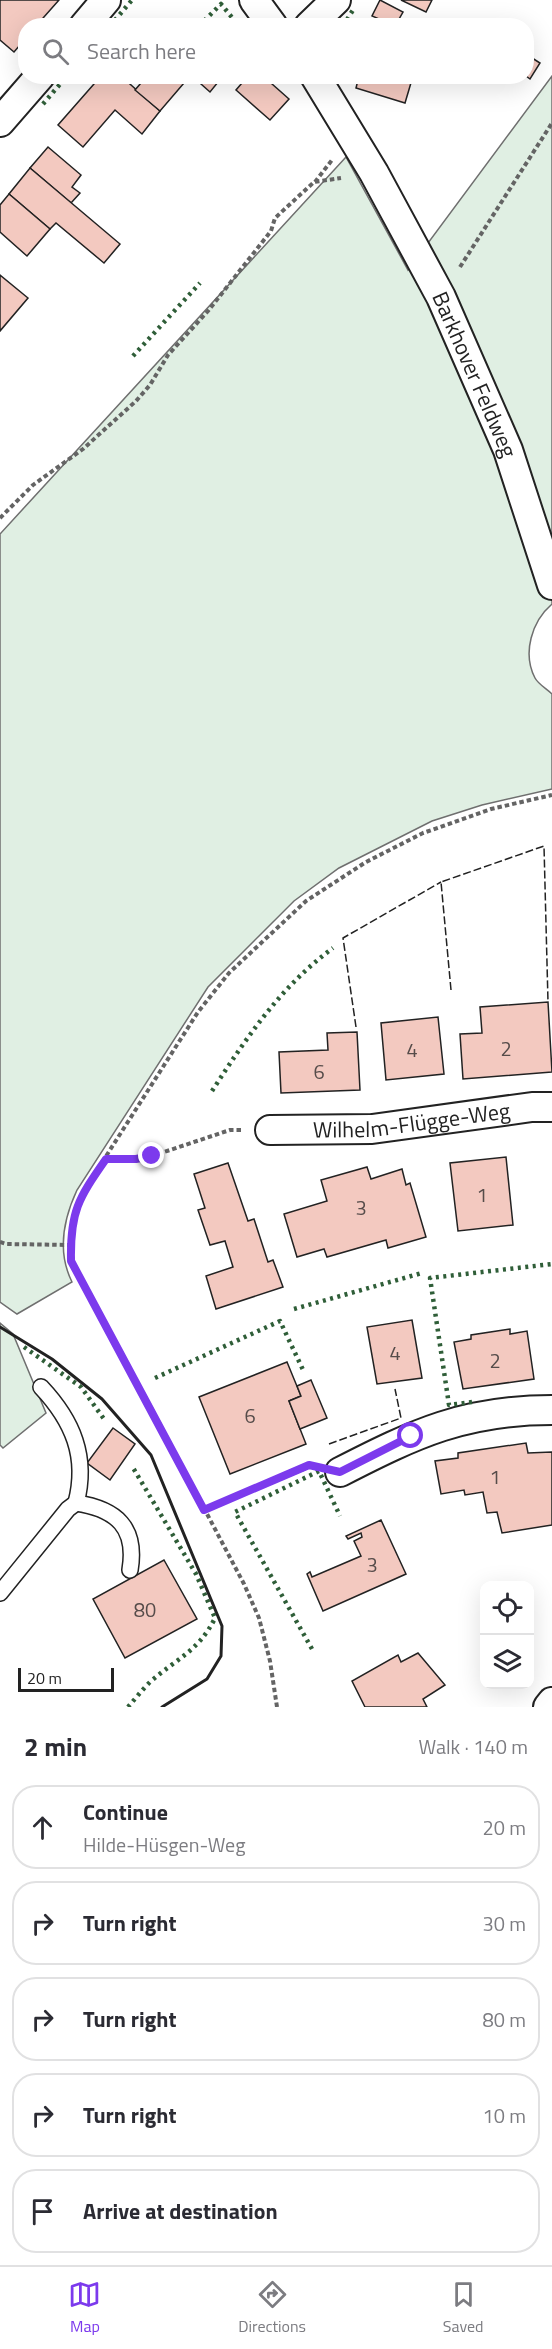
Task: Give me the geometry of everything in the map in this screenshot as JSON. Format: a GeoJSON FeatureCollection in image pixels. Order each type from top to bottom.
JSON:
{"type":"FeatureCollection","features":[{"type":"Feature","properties":{"kind":"street"},"geometry":{"type":"LineString","coordinates":[[91,18],[106,0]]}},
{"type":"Feature","properties":{"kind":"street"},"geometry":{"type":"LineString","coordinates":[[254,0],[267,18]]}},
{"type":"Feature","properties":{"kind":"street"},"geometry":{"type":"LineString","coordinates":[[317,18],[336,0]]}},
{"type":"Feature","properties":{"kind":"street"},"geometry":{"type":"LineString","coordinates":[[0,122],[33,84]]}},
{"type":"Feature","properties":{"kind":"street","name":"Barkhover Feldweg"},"geometry":{"type":"LineString","coordinates":[[320,84],[374,173],[441,297],[508,450],[552,585]]}},
{"type":"Feature","properties":{"kind":"street","name":"Wilhelm-Flügge-Weg"},"geometry":{"type":"LineString","coordinates":[[270,1130],[372,1129],[532,1107],[552,1107]]}},
{"type":"Feature","properties":{"kind":"street"},"geometry":{"type":"LineString","coordinates":[[340,1472],[411,1436],[472,1416],[520,1410],[552,1410]]}},
{"type":"Feature","properties":{"kind":"street"},"geometry":{"type":"LineString","coordinates":[[548,1707],[552,1702]]}},
{"type":"Feature","properties":{"kind":"lane"},"geometry":{"type":"LineString","coordinates":[[0,1593],[68,1509],[76,1503],[82,1479],[79,1454],[71,1430],[57,1404],[41,1387]]}},
{"type":"Feature","properties":{"kind":"lane"},"geometry":{"type":"LineString","coordinates":[[76,1503],[113,1515],[127,1529],[132,1540],[133,1553],[130,1570]]}},
{"type":"Feature","properties":{"kind":"path"},"geometry":{"type":"LineString","coordinates":[[441,297],[552,123]]}},
{"type":"Feature","properties":{"kind":"path"},"geometry":{"type":"LineString","coordinates":[[0,518],[33,485],[83,449],[136,401],[150,385],[168,355],[208,311],[271,231],[275,218],[314,182],[374,173]]}},
{"type":"Feature","properties":{"kind":"path"},"geometry":{"type":"LineString","coordinates":[[277,1707],[270,1661],[259,1618],[244,1584],[71,1261],[71,1226],[75,1211],[87,1186],[198,1012],[236,966],[306,901],[366,862],[423,833],[491,809],[552,795]]}},
{"type":"Feature","properties":{"kind":"path"},"geometry":{"type":"LineString","coordinates":[[106,1159],[136,1159],[152,1156],[230,1130],[270,1130]]}},
{"type":"Feature","properties":{"kind":"path"},"geometry":{"type":"LineString","coordinates":[[0,1242],[71,1245]]}},
{"type":"Feature","properties":{"kind":"path"},"geometry":{"type":"LineString","coordinates":[[204,1510],[309,1465],[340,1472]]}},
{"type":"Feature","properties":{"kind":"green space"},"geometry":{"type":"Polygon","coordinates":[[[552,76],[552,604],[534,628],[529,658],[536,680],[552,694],[552,789],[482,805],[432,821],[339,868],[294,901],[208,987],[77,1190],[65,1224],[63,1248],[67,1271],[72,1282],[17,1314],[0,1302],[0,534],[346,157],[408,270],[552,76]]]}},
{"type":"Feature","properties":{"kind":"green space"},"geometry":{"type":"Polygon","coordinates":[[[0,1323],[13,1334],[46,1413],[3,1448],[0,1445],[0,1323]]]}},
{"type":"Feature","properties":{"kind":"building"},"geometry":{"type":"Polygon","coordinates":[[[0,0],[59,0],[43,18],[18,18],[18,47],[14,52],[0,40],[0,0]]]}},
{"type":"Feature","properties":{"kind":"building"},"geometry":{"type":"Polygon","coordinates":[[[380,0],[403,12],[400,18],[372,16],[380,0]]]}},
{"type":"Feature","properties":{"kind":"building"},"geometry":{"type":"Polygon","coordinates":[[[401,0],[432,0],[426,12],[401,0]]]}},
{"type":"Feature","properties":{"kind":"building"},"geometry":{"type":"Polygon","coordinates":[[[534,59],[540,63],[534,73],[534,59]]]}},
{"type":"Feature","properties":{"kind":"building"},"geometry":{"type":"Polygon","coordinates":[[[94,84],[130,84],[160,111],[142,134],[115,110],[83,147],[58,125],[94,84]]]}},
{"type":"Feature","properties":{"kind":"building"},"geometry":{"type":"Polygon","coordinates":[[[140,84],[183,84],[160,111],[135,90],[140,84]]]}},
{"type":"Feature","properties":{"kind":"building"},"geometry":{"type":"Polygon","coordinates":[[[201,84],[216,84],[210,92],[201,84]]]}},
{"type":"Feature","properties":{"kind":"building"},"geometry":{"type":"Polygon","coordinates":[[[241,84],[272,84],[289,99],[270,120],[236,90],[241,84]]]}},
{"type":"Feature","properties":{"kind":"building"},"geometry":{"type":"Polygon","coordinates":[[[357,84],[411,84],[405,103],[356,88],[357,84]]]}},
{"type":"Feature","properties":{"kind":"building"},"geometry":{"type":"Polygon","coordinates":[[[48,147],[81,175],[72,187],[80,193],[71,203],[30,168],[48,147]]]}},
{"type":"Feature","properties":{"kind":"building"},"geometry":{"type":"Polygon","coordinates":[[[30,168],[120,244],[104,263],[56,223],[50,229],[9,194],[30,168]]]}},
{"type":"Feature","properties":{"kind":"building"},"geometry":{"type":"Polygon","coordinates":[[[9,194],[50,229],[27,256],[0,232],[0,205],[9,194]]]}},
{"type":"Feature","properties":{"kind":"building"},"geometry":{"type":"Polygon","coordinates":[[[0,275],[28,298],[0,331],[0,275]]]}},
{"type":"Feature","properties":{"kind":"building"},"geometry":{"type":"Polygon","coordinates":[[[548,1002],[552,1072],[463,1079],[460,1034],[482,1033],[480,1007],[548,1002]]]}},
{"type":"Feature","properties":{"kind":"building"},"geometry":{"type":"Polygon","coordinates":[[[438,1017],[444,1074],[386,1080],[381,1023],[438,1017]]]}},
{"type":"Feature","properties":{"kind":"building"},"geometry":{"type":"Polygon","coordinates":[[[357,1032],[360,1090],[281,1093],[279,1052],[328,1050],[327,1033],[357,1032]]]}},
{"type":"Feature","properties":{"kind":"building"},"geometry":{"type":"Polygon","coordinates":[[[506,1157],[513,1225],[458,1231],[450,1163],[506,1157]]]}},
{"type":"Feature","properties":{"kind":"building"},"geometry":{"type":"Polygon","coordinates":[[[228,1163],[248,1221],[254,1219],[268,1262],[273,1260],[283,1287],[216,1309],[206,1276],[233,1267],[225,1241],[210,1245],[198,1210],[205,1208],[194,1174],[228,1163]]]}},
{"type":"Feature","properties":{"kind":"building"},"geometry":{"type":"Polygon","coordinates":[[[367,1167],[371,1179],[402,1169],[406,1185],[410,1183],[426,1237],[388,1248],[386,1240],[327,1257],[324,1249],[297,1257],[284,1214],[327,1201],[321,1180],[367,1167]]]}},
{"type":"Feature","properties":{"kind":"building"},"geometry":{"type":"Polygon","coordinates":[[[412,1320],[422,1378],[377,1384],[367,1327],[412,1320]]]}},
{"type":"Feature","properties":{"kind":"building"},"geometry":{"type":"Polygon","coordinates":[[[510,1329],[510,1334],[527,1331],[534,1379],[463,1389],[454,1342],[471,1339],[471,1335],[510,1329]]]}},
{"type":"Feature","properties":{"kind":"building"},"geometry":{"type":"Polygon","coordinates":[[[287,1362],[301,1396],[289,1401],[306,1444],[230,1474],[199,1397],[287,1362]]]}},
{"type":"Feature","properties":{"kind":"building"},"geometry":{"type":"Polygon","coordinates":[[[311,1380],[327,1418],[300,1429],[289,1401],[301,1396],[297,1386],[311,1380]]]}},
{"type":"Feature","properties":{"kind":"building"},"geometry":{"type":"Polygon","coordinates":[[[113,1428],[135,1444],[110,1480],[87,1463],[113,1428]]]}},
{"type":"Feature","properties":{"kind":"building"},"geometry":{"type":"Polygon","coordinates":[[[526,1443],[528,1453],[552,1452],[552,1525],[502,1533],[497,1512],[487,1513],[483,1492],[465,1495],[464,1490],[441,1494],[435,1461],[458,1458],[458,1453],[526,1443]]]}},
{"type":"Feature","properties":{"kind":"building"},"geometry":{"type":"Polygon","coordinates":[[[381,1520],[406,1574],[323,1611],[307,1574],[310,1572],[312,1577],[361,1556],[354,1541],[362,1537],[361,1533],[348,1539],[346,1536],[381,1520]]]}},
{"type":"Feature","properties":{"kind":"building"},"geometry":{"type":"Polygon","coordinates":[[[164,1560],[197,1619],[125,1658],[93,1599],[164,1560]]]}},
{"type":"Feature","properties":{"kind":"building"},"geometry":{"type":"Polygon","coordinates":[[[418,1653],[445,1685],[423,1699],[427,1707],[365,1707],[352,1681],[398,1655],[401,1662],[418,1653]]]}},
{"type":"Feature","properties":{"kind":"hedge"},"geometry":{"type":"LineString","coordinates":[[117,18],[132,0]]}},
{"type":"Feature","properties":{"kind":"hedge"},"geometry":{"type":"LineString","coordinates":[[207,18],[221,4],[232,18]]}},
{"type":"Feature","properties":{"kind":"hedge"},"geometry":{"type":"LineString","coordinates":[[348,18],[353,10]]}},
{"type":"Feature","properties":{"kind":"hedge"},"geometry":{"type":"LineString","coordinates":[[43,104],[60,84]]}},
{"type":"Feature","properties":{"kind":"hedge"},"geometry":{"type":"LineString","coordinates":[[133,356],[200,283]]}},
{"type":"Feature","properties":{"kind":"hedge"},"geometry":{"type":"LineString","coordinates":[[212,1091],[238,1051],[281,996],[314,963],[333,948]]}},
{"type":"Feature","properties":{"kind":"hedge"},"geometry":{"type":"LineString","coordinates":[[472,1402],[449,1405],[430,1278],[552,1264]]}},
{"type":"Feature","properties":{"kind":"hedge"},"geometry":{"type":"LineString","coordinates":[[294,1309],[422,1273]]}},
{"type":"Feature","properties":{"kind":"hedge"},"geometry":{"type":"LineString","coordinates":[[155,1378],[280,1321],[304,1372]]}},
{"type":"Feature","properties":{"kind":"hedge"},"geometry":{"type":"LineString","coordinates":[[24,1347],[81,1387],[104,1419]]}},
{"type":"Feature","properties":{"kind":"hedge"},"geometry":{"type":"LineString","coordinates":[[128,1707],[150,1682],[202,1639],[215,1618],[196,1574],[132,1466]]}},
{"type":"Feature","properties":{"kind":"hedge"},"geometry":{"type":"LineString","coordinates":[[312,1649],[235,1512],[319,1471],[340,1516]]}},
{"type":"Feature","properties":{"kind":"fence"},"geometry":{"type":"LineString","coordinates":[[451,990],[441,882],[544,846],[548,1002]]}},
{"type":"Feature","properties":{"kind":"fence"},"geometry":{"type":"LineString","coordinates":[[356,1027],[343,938],[441,882]]}},
{"type":"Feature","properties":{"kind":"fence"},"geometry":{"type":"LineString","coordinates":[[329,1444],[401,1418],[395,1389]]}},
{"type":"Feature","properties":{"kind":"wall"},"geometry":{"type":"LineString","coordinates":[[0,1327],[52,1359],[102,1399],[151,1455],[222,1626],[221,1656],[207,1679],[162,1707]]}},
{"type":"Feature","properties":{"kind":"route"},"geometry":{"type":"LineString","coordinates":[[152,1156],[136,1159],[106,1159],[87,1186],[75,1211],[71,1226],[71,1261],[204,1510],[309,1465],[340,1472],[411,1436]]}}]}
